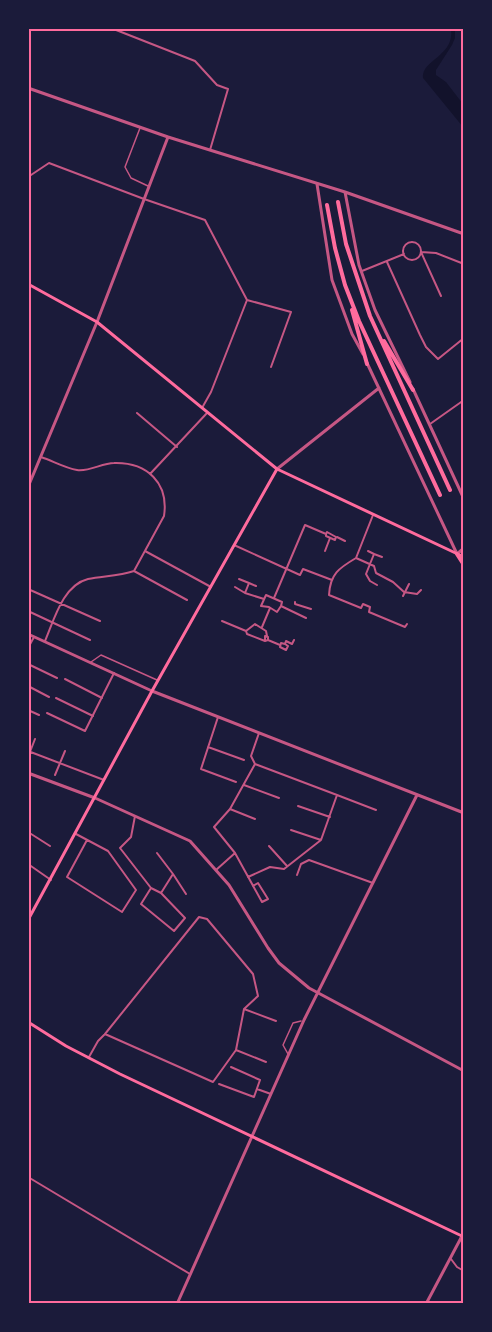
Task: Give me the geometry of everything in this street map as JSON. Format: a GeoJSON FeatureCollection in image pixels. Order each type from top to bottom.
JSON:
{"type":"FeatureCollection","features":[{"type":"Feature","properties":{"kind":"main road"},"geometry":{"type":"LineString","coordinates":[[338,202],[346,244],[357,281],[374,324],[450,490]]}},
{"type":"Feature","properties":{"kind":"main road"},"geometry":{"type":"LineString","coordinates":[[327,206],[335,248],[367,364]]}},
{"type":"Feature","properties":{"kind":"main road"},"geometry":{"type":"LineString","coordinates":[[28,284],[97,322],[277,469],[464,557]]}},
{"type":"Feature","properties":{"kind":"main road"},"geometry":{"type":"LineString","coordinates":[[348,292],[440,495]]}},
{"type":"Feature","properties":{"kind":"main road"},"geometry":{"type":"LineString","coordinates":[[374,324],[413,390]]}},
{"type":"Feature","properties":{"kind":"main road"},"geometry":{"type":"LineString","coordinates":[[28,920],[152,691],[277,469]]}},
{"type":"Feature","properties":{"kind":"main road"},"geometry":{"type":"LineString","coordinates":[[457,554],[464,565]]}},
{"type":"Feature","properties":{"kind":"main road"},"geometry":{"type":"LineString","coordinates":[[28,1022],[66,1046],[253,1138],[463,1237]]}},
{"type":"Feature","properties":{"kind":"street"},"geometry":{"type":"LineString","coordinates":[[111,28],[195,61],[217,85],[228,89],[210,150]]}},
{"type":"Feature","properties":{"kind":"street"},"geometry":{"type":"LineString","coordinates":[[28,88],[168,137],[345,192],[464,234]]}},
{"type":"Feature","properties":{"kind":"street"},"geometry":{"type":"LineString","coordinates":[[28,487],[97,322],[168,137]]}},
{"type":"Feature","properties":{"kind":"street"},"geometry":{"type":"LineString","coordinates":[[28,177],[50,163],[144,200],[205,220],[247,300],[291,312],[271,366]]}},
{"type":"Feature","properties":{"kind":"street"},"geometry":{"type":"LineString","coordinates":[[317,183],[332,280],[352,334],[457,554],[464,548]]}},
{"type":"Feature","properties":{"kind":"street"},"geometry":{"type":"LineString","coordinates":[[345,192],[350,228],[361,272],[375,310],[464,499]]}},
{"type":"Feature","properties":{"kind":"street"},"geometry":{"type":"LineString","coordinates":[[404,254],[405,246],[413,242],[420,247],[441,296]]}},
{"type":"Feature","properties":{"kind":"street"},"geometry":{"type":"LineString","coordinates":[[404,254],[413,260],[421,252]]}},
{"type":"Feature","properties":{"kind":"street"},"geometry":{"type":"LineString","coordinates":[[421,252],[436,253],[464,264]]}},
{"type":"Feature","properties":{"kind":"street"},"geometry":{"type":"LineString","coordinates":[[361,272],[404,254]]}},
{"type":"Feature","properties":{"kind":"street"},"geometry":{"type":"LineString","coordinates":[[387,261],[426,347],[438,359],[464,338]]}},
{"type":"Feature","properties":{"kind":"street"},"geometry":{"type":"LineString","coordinates":[[202,408],[211,392],[247,300]]}},
{"type":"Feature","properties":{"kind":"street"},"geometry":{"type":"LineString","coordinates":[[277,469],[379,388]]}},
{"type":"Feature","properties":{"kind":"street"},"geometry":{"type":"LineString","coordinates":[[430,424],[464,400]]}},
{"type":"Feature","properties":{"kind":"street"},"geometry":{"type":"LineString","coordinates":[[137,413],[177,447]]}},
{"type":"Feature","properties":{"kind":"street"},"geometry":{"type":"LineString","coordinates":[[150,474],[207,413]]}},
{"type":"Feature","properties":{"kind":"street"},"geometry":{"type":"LineString","coordinates":[[41,457],[79,471],[113,463],[134,465],[150,474],[161,486],[165,507],[164,516],[134,571]]}},
{"type":"Feature","properties":{"kind":"street"},"geometry":{"type":"LineString","coordinates":[[373,515],[356,558],[338,568],[332,580],[329,595],[361,608],[363,604],[370,607],[369,612],[405,627],[406,624]]}},
{"type":"Feature","properties":{"kind":"street"},"geometry":{"type":"LineString","coordinates":[[274,598],[305,525],[335,540],[336,537]]}},
{"type":"Feature","properties":{"kind":"street"},"geometry":{"type":"LineString","coordinates":[[326,534],[327,532],[345,541]]}},
{"type":"Feature","properties":{"kind":"street"},"geometry":{"type":"LineString","coordinates":[[325,551],[330,538]]}},
{"type":"Feature","properties":{"kind":"street"},"geometry":{"type":"LineString","coordinates":[[234,545],[300,575],[303,569],[332,580]]}},
{"type":"Feature","properties":{"kind":"street"},"geometry":{"type":"LineString","coordinates":[[145,551],[211,587]]}},
{"type":"Feature","properties":{"kind":"street"},"geometry":{"type":"LineString","coordinates":[[368,551],[382,557]]}},
{"type":"Feature","properties":{"kind":"street"},"geometry":{"type":"LineString","coordinates":[[374,554],[366,574],[370,581],[377,585]]}},
{"type":"Feature","properties":{"kind":"street"},"geometry":{"type":"LineString","coordinates":[[356,558],[374,566],[379,576],[393,582],[406,592],[417,594],[421,590]]}},
{"type":"Feature","properties":{"kind":"street"},"geometry":{"type":"LineString","coordinates":[[45,641],[73,585],[85,580],[134,571],[187,600]]}},
{"type":"Feature","properties":{"kind":"street"},"geometry":{"type":"LineString","coordinates":[[393,582],[395,578]]}},
{"type":"Feature","properties":{"kind":"street"},"geometry":{"type":"LineString","coordinates":[[238,579],[256,586]]}},
{"type":"Feature","properties":{"kind":"street"},"geometry":{"type":"LineString","coordinates":[[245,593],[249,583]]}},
{"type":"Feature","properties":{"kind":"street"},"geometry":{"type":"LineString","coordinates":[[403,596],[409,584]]}},
{"type":"Feature","properties":{"kind":"street"},"geometry":{"type":"LineString","coordinates":[[235,587],[264,599]]}},
{"type":"Feature","properties":{"kind":"street"},"geometry":{"type":"LineString","coordinates":[[28,589],[100,621]]}},
{"type":"Feature","properties":{"kind":"street"},"geometry":{"type":"LineString","coordinates":[[266,595],[282,602],[278,612],[261,606],[264,599],[266,595]]}},
{"type":"Feature","properties":{"kind":"street"},"geometry":{"type":"LineString","coordinates":[[295,602],[295,604],[311,609]]}},
{"type":"Feature","properties":{"kind":"street"},"geometry":{"type":"LineString","coordinates":[[280,606],[306,618]]}},
{"type":"Feature","properties":{"kind":"street"},"geometry":{"type":"LineString","coordinates":[[298,616],[302,606]]}},
{"type":"Feature","properties":{"kind":"street"},"geometry":{"type":"LineString","coordinates":[[262,627],[270,608]]}},
{"type":"Feature","properties":{"kind":"street"},"geometry":{"type":"LineString","coordinates":[[28,610],[90,640]]}},
{"type":"Feature","properties":{"kind":"street"},"geometry":{"type":"LineString","coordinates":[[222,621],[250,635],[280,645],[286,650],[288,646],[285,644]]}},
{"type":"Feature","properties":{"kind":"street"},"geometry":{"type":"LineString","coordinates":[[246,631],[255,624],[266,631],[266,639]]}},
{"type":"Feature","properties":{"kind":"street"},"geometry":{"type":"LineString","coordinates":[[249,628],[252,632],[250,635]]}},
{"type":"Feature","properties":{"kind":"street"},"geometry":{"type":"LineString","coordinates":[[28,634],[152,691],[464,813]]}},
{"type":"Feature","properties":{"kind":"street"},"geometry":{"type":"LineString","coordinates":[[28,648],[34,636]]}},
{"type":"Feature","properties":{"kind":"street"},"geometry":{"type":"LineString","coordinates":[[280,645],[285,644],[286,641],[292,644],[294,640]]}},
{"type":"Feature","properties":{"kind":"street"},"geometry":{"type":"LineString","coordinates":[[28,664],[57,678]]}},
{"type":"Feature","properties":{"kind":"street"},"geometry":{"type":"LineString","coordinates":[[47,713],[85,731],[114,673]]}},
{"type":"Feature","properties":{"kind":"street"},"geometry":{"type":"LineString","coordinates":[[64,679],[102,698]]}},
{"type":"Feature","properties":{"kind":"street"},"geometry":{"type":"LineString","coordinates":[[28,686],[49,697]]}},
{"type":"Feature","properties":{"kind":"street"},"geometry":{"type":"LineString","coordinates":[[56,698],[93,716]]}},
{"type":"Feature","properties":{"kind":"street"},"geometry":{"type":"LineString","coordinates":[[28,710],[39,715]]}},
{"type":"Feature","properties":{"kind":"street"},"geometry":{"type":"LineString","coordinates":[[218,717],[201,769],[236,782]]}},
{"type":"Feature","properties":{"kind":"street"},"geometry":{"type":"LineString","coordinates":[[260,733],[251,756],[255,764],[376,810]]}},
{"type":"Feature","properties":{"kind":"street"},"geometry":{"type":"LineString","coordinates":[[28,757],[35,738]]}},
{"type":"Feature","properties":{"kind":"street"},"geometry":{"type":"LineString","coordinates":[[208,747],[244,760]]}},
{"type":"Feature","properties":{"kind":"street"},"geometry":{"type":"LineString","coordinates":[[56,775],[65,751]]}},
{"type":"Feature","properties":{"kind":"street"},"geometry":{"type":"LineString","coordinates":[[30,752],[105,780]]}},
{"type":"Feature","properties":{"kind":"street"},"geometry":{"type":"LineString","coordinates":[[253,885],[258,883],[268,899],[262,902],[235,853],[214,827],[230,809],[255,764]]}},
{"type":"Feature","properties":{"kind":"street"},"geometry":{"type":"LineString","coordinates":[[28,773],[95,798],[190,841],[229,885],[279,963],[309,988],[464,1071]]}},
{"type":"Feature","properties":{"kind":"street"},"geometry":{"type":"LineString","coordinates":[[244,785],[279,798]]}},
{"type":"Feature","properties":{"kind":"street"},"geometry":{"type":"LineString","coordinates":[[248,877],[270,867],[284,869],[321,840],[338,795]]}},
{"type":"Feature","properties":{"kind":"street"},"geometry":{"type":"LineString","coordinates":[[177,1304],[304,1020],[417,795]]}},
{"type":"Feature","properties":{"kind":"street"},"geometry":{"type":"LineString","coordinates":[[298,806],[330,817]]}},
{"type":"Feature","properties":{"kind":"street"},"geometry":{"type":"LineString","coordinates":[[230,809],[255,819]]}},
{"type":"Feature","properties":{"kind":"street"},"geometry":{"type":"LineString","coordinates":[[135,816],[131,837],[120,848],[151,888],[161,893],[185,918],[174,931],[141,904],[151,888]]}},
{"type":"Feature","properties":{"kind":"street"},"geometry":{"type":"LineString","coordinates":[[291,830],[321,840]]}},
{"type":"Feature","properties":{"kind":"street"},"geometry":{"type":"LineString","coordinates":[[28,832],[50,846]]}},
{"type":"Feature","properties":{"kind":"street"},"geometry":{"type":"LineString","coordinates":[[76,834],[108,851],[136,890],[122,912],[67,877],[87,840]]}},
{"type":"Feature","properties":{"kind":"street"},"geometry":{"type":"LineString","coordinates":[[269,846],[287,866]]}},
{"type":"Feature","properties":{"kind":"street"},"geometry":{"type":"LineString","coordinates":[[158,853],[186,894]]}},
{"type":"Feature","properties":{"kind":"street"},"geometry":{"type":"LineString","coordinates":[[216,870],[235,853]]}},
{"type":"Feature","properties":{"kind":"street"},"geometry":{"type":"LineString","coordinates":[[297,876],[302,864],[309,860],[373,883]]}},
{"type":"Feature","properties":{"kind":"street"},"geometry":{"type":"LineString","coordinates":[[28,864],[51,880]]}},
{"type":"Feature","properties":{"kind":"street"},"geometry":{"type":"LineString","coordinates":[[161,893],[173,874]]}},
{"type":"Feature","properties":{"kind":"street"},"geometry":{"type":"LineString","coordinates":[[89,1057],[98,1041],[199,917],[207,919],[253,974],[258,996],[244,1009],[236,1050],[213,1082],[105,1034]]}},
{"type":"Feature","properties":{"kind":"street"},"geometry":{"type":"LineString","coordinates":[[244,1009],[276,1022]]}},
{"type":"Feature","properties":{"kind":"street"},"geometry":{"type":"LineString","coordinates":[[236,1050],[266,1062]]}},
{"type":"Feature","properties":{"kind":"street"},"geometry":{"type":"LineString","coordinates":[[219,1084],[254,1097],[260,1080],[231,1066]]}},
{"type":"Feature","properties":{"kind":"street"},"geometry":{"type":"LineString","coordinates":[[257,1089],[271,1095]]}},
{"type":"Feature","properties":{"kind":"street"},"geometry":{"type":"LineString","coordinates":[[28,1176],[190,1274]]}},
{"type":"Feature","properties":{"kind":"street"},"geometry":{"type":"LineString","coordinates":[[426,1304],[463,1237]]}},
{"type":"Feature","properties":{"kind":"street"},"geometry":{"type":"LineString","coordinates":[[450,1258],[464,1271]]}},
{"type":"Feature","properties":{"kind":"lane"},"geometry":{"type":"LineString","coordinates":[[140,127],[125,167],[131,178],[149,186]]}},
{"type":"Feature","properties":{"kind":"lane"},"geometry":{"type":"LineString","coordinates":[[90,662],[102,655],[158,681]]}},
{"type":"Feature","properties":{"kind":"lane"},"geometry":{"type":"LineString","coordinates":[[288,1054],[283,1045],[293,1023],[304,1020]]}},
{"type":"Feature","properties":{"kind":"shaded area"},"geometry":{"type":"Polygon","coordinates":[[[451,29],[455,29],[455,38],[436,70],[436,75],[446,82],[463,104],[463,127],[423,78],[427,67],[448,46],[451,29]]]}}]}
